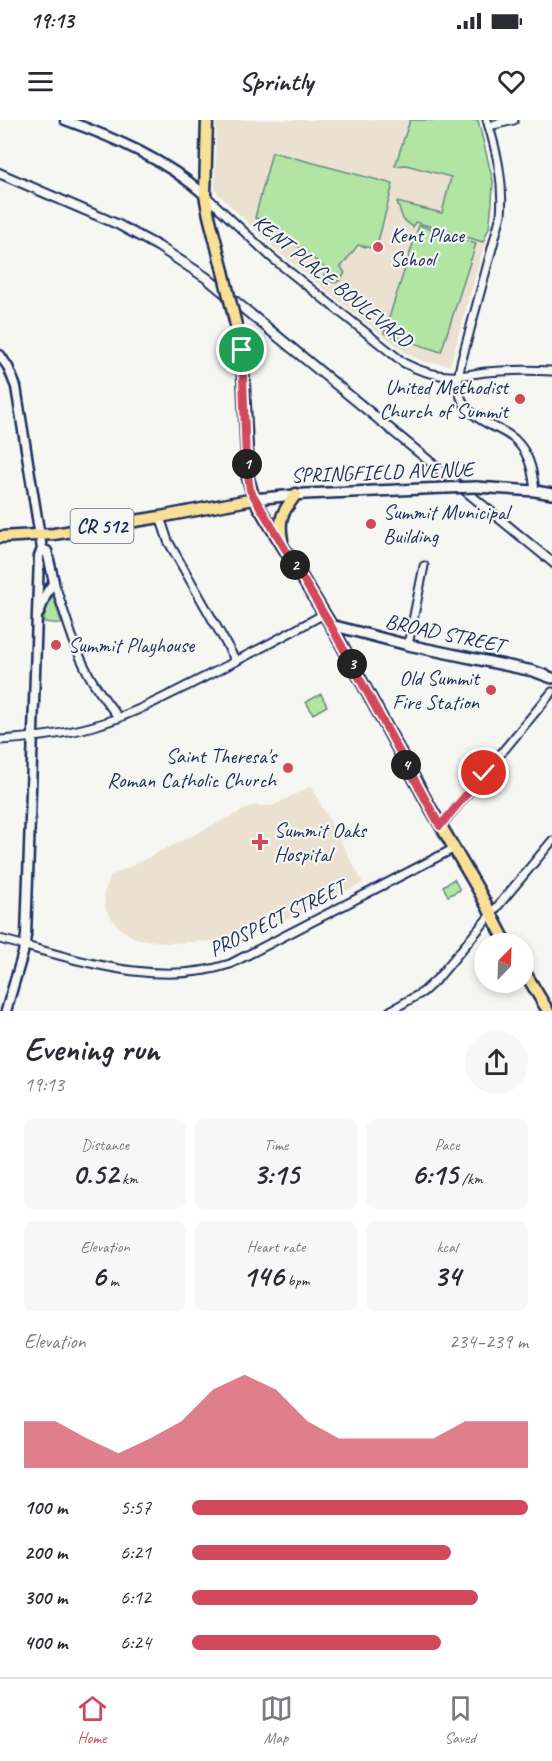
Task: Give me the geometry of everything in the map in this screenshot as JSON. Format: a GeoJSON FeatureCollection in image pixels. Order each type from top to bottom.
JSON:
{"type":"FeatureCollection","features":[{"type":"Feature","properties":{"kind":"main road"},"geometry":{"type":"LineString","coordinates":[[207,120],[206,195],[209,216],[242,350],[250,490],[331,626],[501,933]]}},
{"type":"Feature","properties":{"kind":"main road","name":"SPRINGFIELD AVENUE"},"geometry":{"type":"LineString","coordinates":[[0,537],[40,536],[254,499],[296,495],[476,487],[552,494]]}},
{"type":"Feature","properties":{"kind":"main road"},"geometry":{"type":"LineString","coordinates":[[283,546],[280,523],[286,507],[296,495]]}},
{"type":"Feature","properties":{"kind":"main road","name":"BROAD STREET"},"geometry":{"type":"LineString","coordinates":[[331,626],[408,645],[533,671],[552,678]]}},
{"type":"Feature","properties":{"kind":"main road"},"geometry":{"type":"LineString","coordinates":[[534,988],[548,1011]]}},
{"type":"Feature","properties":{"kind":"street","name":"KENT PLACE BOULEVARD"},"geometry":{"type":"LineString","coordinates":[[65,120],[111,138],[163,164],[192,183],[271,258],[404,363],[424,372],[458,376],[483,372],[552,371]]}},
{"type":"Feature","properties":{"kind":"street"},"geometry":{"type":"LineString","coordinates":[[514,120],[488,123],[500,173],[501,215],[457,384],[466,408],[481,420],[514,438],[524,450],[531,466],[535,491]]}},
{"type":"Feature","properties":{"kind":"street"},"geometry":{"type":"LineString","coordinates":[[0,355],[16,387],[42,549],[39,556],[36,622],[25,945],[6,1011]]}},
{"type":"Feature","properties":{"kind":"street"},"geometry":{"type":"LineString","coordinates":[[160,517],[171,547],[236,661]]}},
{"type":"Feature","properties":{"kind":"street"},"geometry":{"type":"LineString","coordinates":[[42,549],[47,552],[54,582],[80,657],[96,688],[119,718]]}},
{"type":"Feature","properties":{"kind":"street"},"geometry":{"type":"LineString","coordinates":[[408,645],[424,566]]}},
{"type":"Feature","properties":{"kind":"street"},"geometry":{"type":"LineString","coordinates":[[36,622],[54,582]]}},
{"type":"Feature","properties":{"kind":"street"},"geometry":{"type":"LineString","coordinates":[[0,740],[33,738],[82,729],[138,711],[324,615]]}},
{"type":"Feature","properties":{"kind":"street"},"geometry":{"type":"LineString","coordinates":[[440,826],[552,692]]}},
{"type":"Feature","properties":{"kind":"street"},"geometry":{"type":"LineString","coordinates":[[390,1011],[431,985],[552,841]]}},
{"type":"Feature","properties":{"kind":"street","name":"PROSPECT STREET"},"geometry":{"type":"LineString","coordinates":[[0,939],[131,971],[183,972],[217,968],[239,959],[453,849]]}},
{"type":"Feature","properties":{"kind":"shaded area","name":"Kent Place School"},"geometry":{"type":"Polygon","coordinates":[[[216,120],[478,120],[493,181],[492,203],[489,228],[450,365],[424,362],[405,352],[282,255],[218,194],[215,188],[216,120]]]}},
{"type":"Feature","properties":{"kind":"shaded area","name":"Summit Oaks Hospital"},"geometry":{"type":"Polygon","coordinates":[[[311,786],[363,883],[250,936],[212,941],[168,943],[135,938],[119,928],[106,910],[104,893],[111,876],[254,805],[272,806],[311,786]]]}},
{"type":"Feature","properties":{"kind":"green space"},"geometry":{"type":"Polygon","coordinates":[[[410,120],[478,120],[493,181],[489,228],[483,242],[415,222],[413,227],[403,219],[397,202],[442,213],[451,177],[406,165],[395,166],[410,120]]]}},
{"type":"Feature","properties":{"kind":"green space"},"geometry":{"type":"Polygon","coordinates":[[[272,152],[393,184],[376,249],[358,245],[341,267],[345,273],[335,283],[329,281],[324,275],[326,269],[265,220],[255,218],[272,152]]]}},
{"type":"Feature","properties":{"kind":"green space"},"geometry":{"type":"Polygon","coordinates":[[[419,225],[476,244],[441,352],[384,333],[419,225]]]}},
{"type":"Feature","properties":{"kind":"green space"},"geometry":{"type":"Polygon","coordinates":[[[51,591],[62,624],[44,622],[51,591]]]}},
{"type":"Feature","properties":{"kind":"green space"},"geometry":{"type":"Polygon","coordinates":[[[321,694],[327,706],[313,714],[306,702],[321,694]]]}},
{"type":"Feature","properties":{"kind":"green space"},"geometry":{"type":"Polygon","coordinates":[[[454,879],[460,890],[448,896],[443,886],[454,879]]]}},
{"type":"Feature","properties":{"kind":"railway"},"geometry":{"type":"LineString","coordinates":[[0,168],[120,220],[161,242],[209,273],[552,556]]}},
{"type":"Feature","properties":{"kind":"railway"},"geometry":{"type":"LineString","coordinates":[[0,179],[116,229],[156,251],[203,282],[552,568]]}},
{"type":"Feature","properties":{"kind":"place","name":"Kent Place School"},"geometry":{"type":"Point","coordinates":[378,247]}},
{"type":"Feature","properties":{"kind":"place","name":"United Methodist Church of Summit"},"geometry":{"type":"Point","coordinates":[520,399]}},
{"type":"Feature","properties":{"kind":"place","name":"Summit Municipal Building"},"geometry":{"type":"Point","coordinates":[371,524]}},
{"type":"Feature","properties":{"kind":"place","name":"Summit Playhouse"},"geometry":{"type":"Point","coordinates":[56,645]}},
{"type":"Feature","properties":{"kind":"place","name":"Old Summit Fire Station"},"geometry":{"type":"Point","coordinates":[491,690]}},
{"type":"Feature","properties":{"kind":"place","name":"Saint Theresa's Roman Catholic Church"},"geometry":{"type":"Point","coordinates":[288,768]}},
{"type":"Feature","properties":{"kind":"place","name":"Summit Oaks Hospital"},"geometry":{"type":"Point","coordinates":[260,842]}},
{"type":"Feature","properties":{"kind":"route"},"geometry":{"type":"LineString","coordinates":[[242,350],[246,461],[250,490],[331,626],[440,826],[484,773]]}}]}
